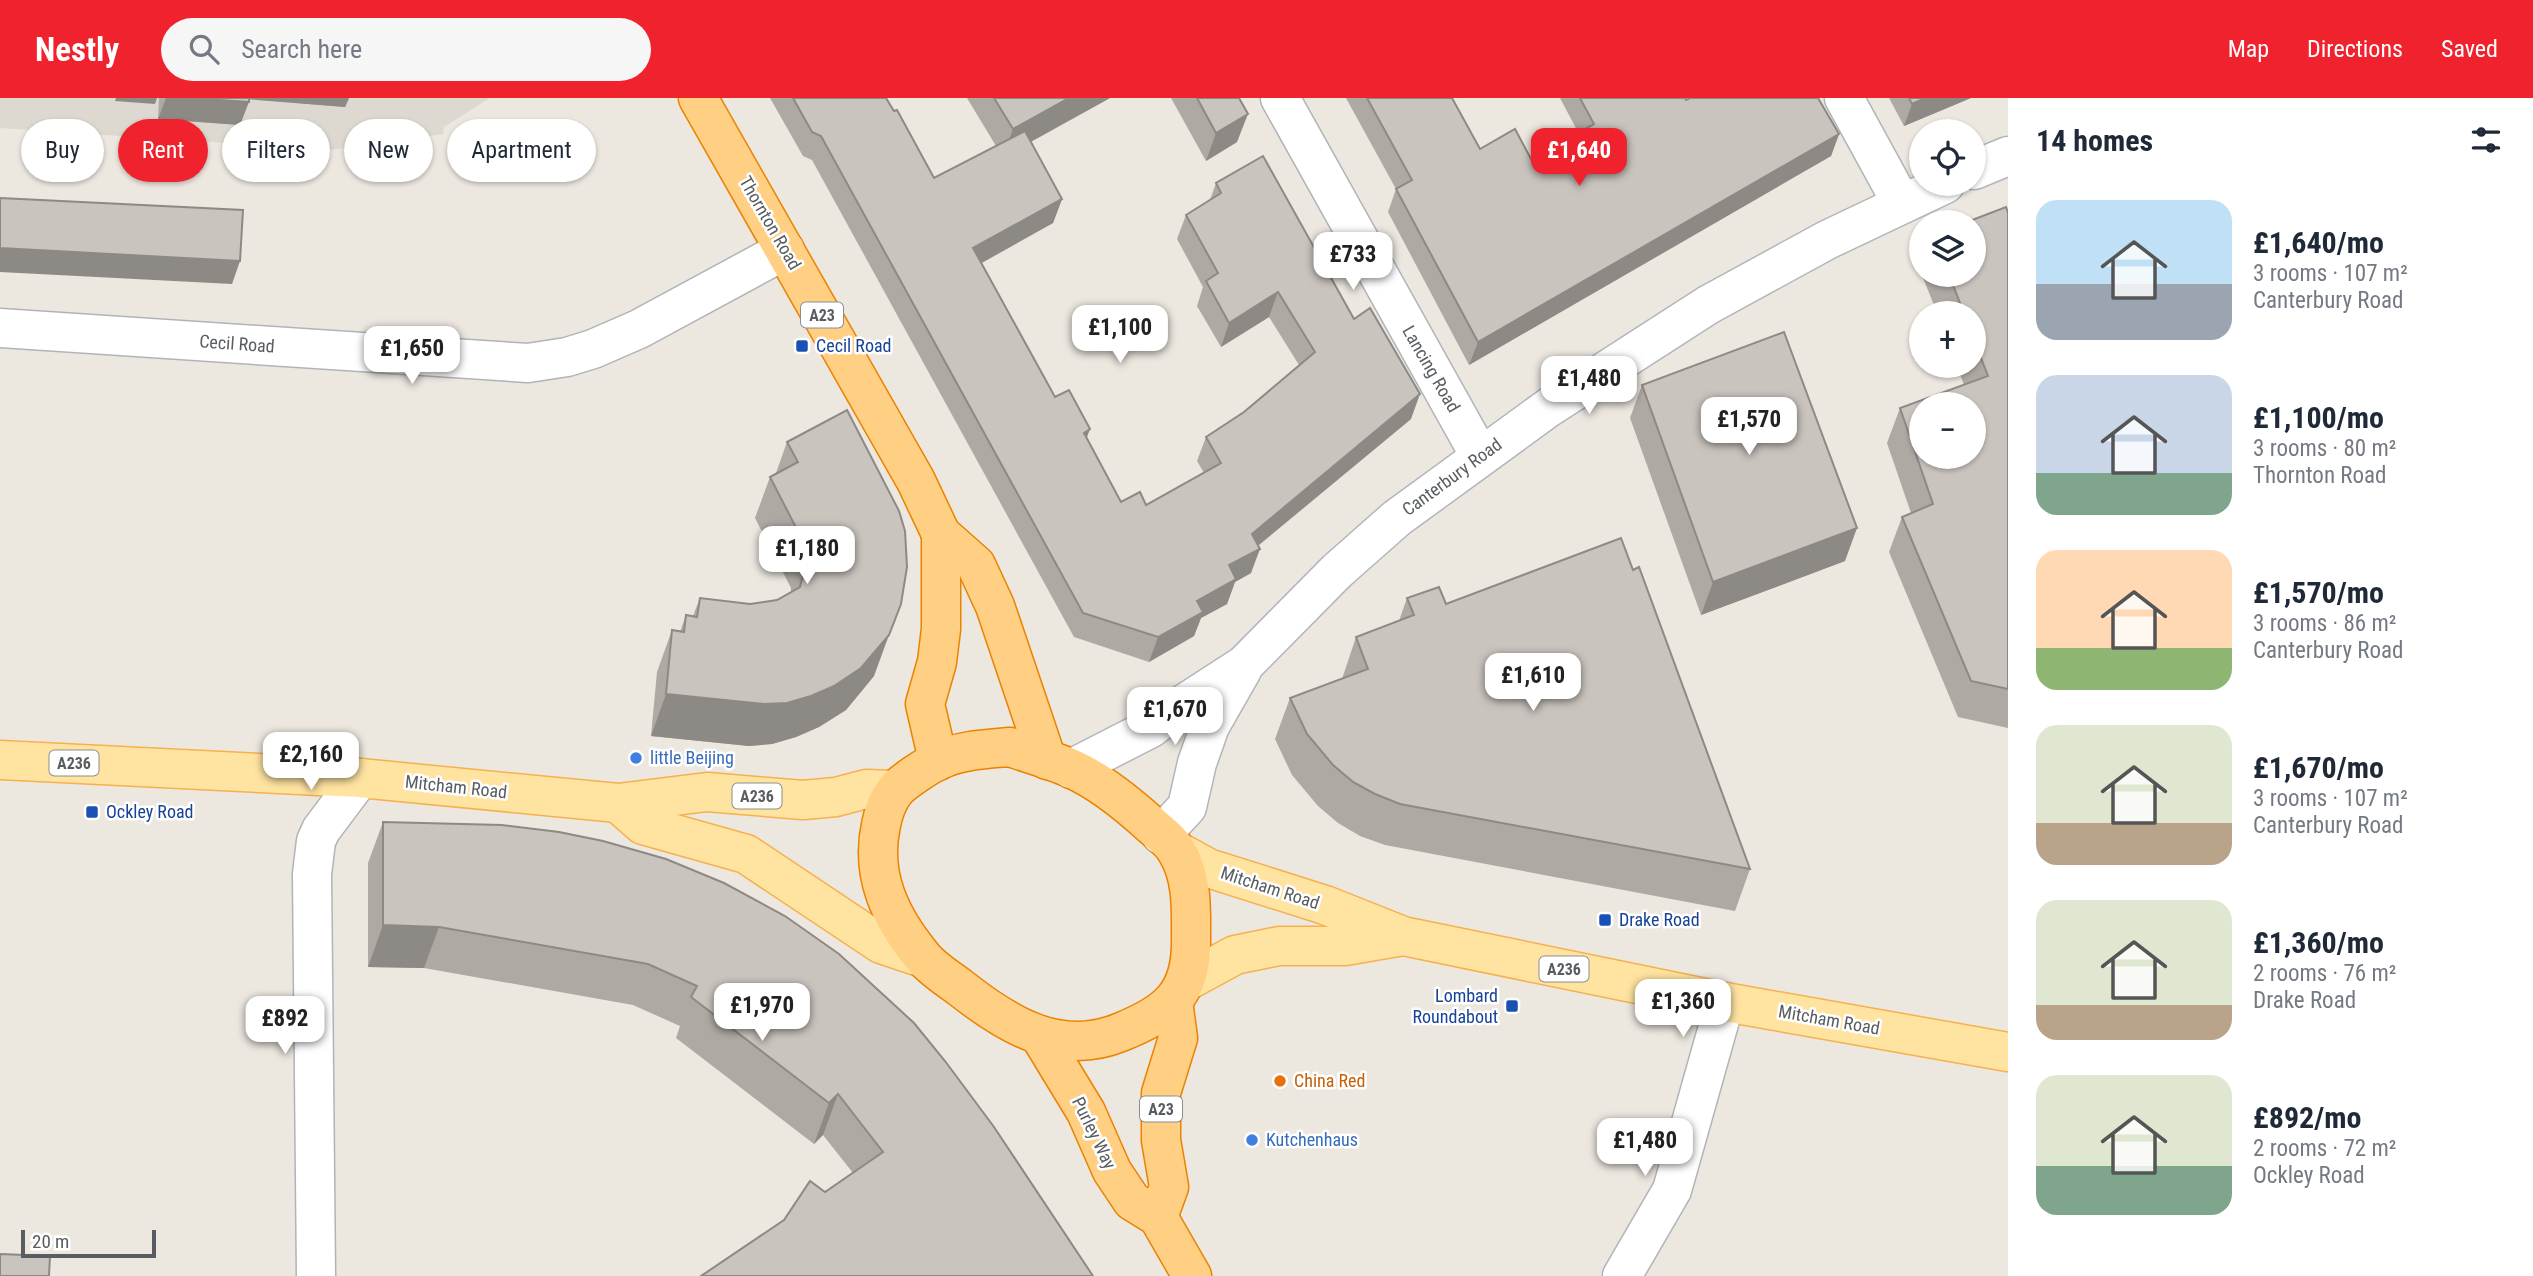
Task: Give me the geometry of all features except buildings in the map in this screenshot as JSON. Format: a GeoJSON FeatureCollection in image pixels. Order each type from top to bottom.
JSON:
{"type":"FeatureCollection","features":[{"type":"Feature","properties":{"kind":"highway","name":"Thornton Road"},"geometry":{"type":"LineString","coordinates":[[698,98],[916,481],[941,534],[976,565],[1059,764]]}},
{"type":"Feature","properties":{"kind":"highway","name":"Thornton Road"},"geometry":{"type":"LineString","coordinates":[[938,760],[925,704],[937,662],[941,629],[941,534]]}},
{"type":"Feature","properties":{"kind":"highway"},"geometry":{"type":"LineString","coordinates":[[1010,747],[1059,764],[1125,802],[1169,843],[1188,879],[1191,953],[1180,991],[1147,1022],[1112,1036],[1075,1041],[1041,1038],[992,1013],[923,958],[890,910],[876,848],[883,816],[895,790],[938,760],[975,750],[1010,747]]}},
{"type":"Feature","properties":{"kind":"highway","name":"A23"},"geometry":{"type":"LineString","coordinates":[[1158,1217],[1169,1187],[1161,1140],[1161,1093],[1178,1038],[1180,991]]}},
{"type":"Feature","properties":{"kind":"highway","name":"Purley Way"},"geometry":{"type":"LineString","coordinates":[[1041,1038],[1086,1112],[1112,1171],[1132,1202],[1158,1217],[1192,1276]]}},
{"type":"Feature","properties":{"kind":"main road","name":"Mitcham Road"},"geometry":{"type":"LineString","coordinates":[[0,760],[360,778],[618,803],[707,792],[803,800],[836,797],[866,789],[895,790]]}},
{"type":"Feature","properties":{"kind":"main road"},"geometry":{"type":"LineString","coordinates":[[618,803],[643,825],[746,854],[881,944],[923,958]]}},
{"type":"Feature","properties":{"kind":"main road","name":"Mitcham Road"},"geometry":{"type":"LineString","coordinates":[[1169,843],[1208,868],[1325,905],[1403,936],[1725,1002],[2008,1052]]}},
{"type":"Feature","properties":{"kind":"main road","name":"Mitcham Road"},"geometry":{"type":"LineString","coordinates":[[1180,991],[1235,955],[1279,946],[1345,946],[1403,936]]}},
{"type":"Feature","properties":{"kind":"street","name":"Lancing Road"},"geometry":{"type":"LineString","coordinates":[[1280,98],[1480,456]]}},
{"type":"Feature","properties":{"kind":"street"},"geometry":{"type":"LineString","coordinates":[[1844,98],[1902,204]]}},
{"type":"Feature","properties":{"kind":"street"},"geometry":{"type":"LineString","coordinates":[[1986,165],[2008,156]]}},
{"type":"Feature","properties":{"kind":"street","name":"Canterbury Road"},"geometry":{"type":"LineString","coordinates":[[1059,764],[1151,728],[1173,710],[1244,665],[1397,518],[1480,456],[1624,357],[1708,305],[1827,240],[1919,196]]}},
{"type":"Feature","properties":{"kind":"street","name":"Cecil Road"},"geometry":{"type":"LineString","coordinates":[[0,328],[528,363],[567,357],[639,329],[785,250]]}},
{"type":"Feature","properties":{"kind":"street","name":"Canterbury Road"},"geometry":{"type":"LineString","coordinates":[[1169,843],[1187,807],[1196,763],[1210,726],[1244,665]]}},
{"type":"Feature","properties":{"kind":"street"},"geometry":{"type":"LineString","coordinates":[[316,1276],[312,874],[316,841],[321,830],[360,778]]}},
{"type":"Feature","properties":{"kind":"street"},"geometry":{"type":"LineString","coordinates":[[1622,1276],[1672,1191],[1725,1002]]}},
{"type":"Feature","properties":{"kind":"shaded area"},"geometry":{"type":"Polygon","coordinates":[[[0,98],[490,98],[457,119],[447,119],[443,134],[433,135],[433,119],[344,119],[344,148],[330,150],[330,119],[222,119],[222,143],[208,142],[208,119],[118,119],[118,136],[104,135],[104,119],[21,119],[21,129],[0,128],[0,98]]]}},
{"type":"Feature","properties":{"kind":"place","name":"Cecil Road"},"geometry":{"type":"Point","coordinates":[802,346]}},
{"type":"Feature","properties":{"kind":"place","name":"little Beijing"},"geometry":{"type":"Point","coordinates":[636,758]}},
{"type":"Feature","properties":{"kind":"place","name":"Ockley Road"},"geometry":{"type":"Point","coordinates":[92,812]}},
{"type":"Feature","properties":{"kind":"place","name":"Drake Road"},"geometry":{"type":"Point","coordinates":[1605,920]}},
{"type":"Feature","properties":{"kind":"place","name":"Lombard Roundabout"},"geometry":{"type":"Point","coordinates":[1512,1006]}},
{"type":"Feature","properties":{"kind":"place","name":"China Red"},"geometry":{"type":"Point","coordinates":[1280,1081]}},
{"type":"Feature","properties":{"kind":"place","name":"Kutchenhaus"},"geometry":{"type":"Point","coordinates":[1252,1140]}}]}
